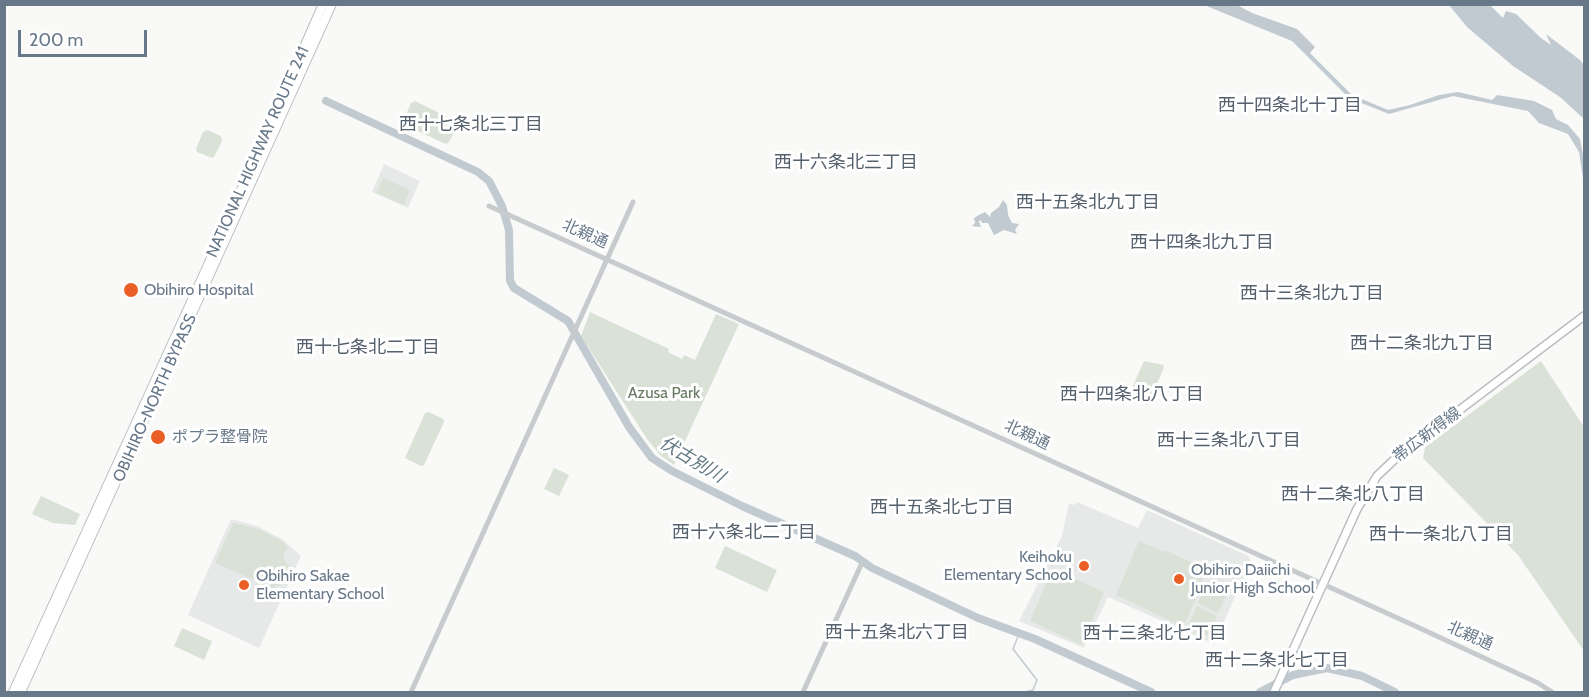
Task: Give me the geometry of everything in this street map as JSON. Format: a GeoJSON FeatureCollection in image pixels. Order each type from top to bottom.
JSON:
{"type":"FeatureCollection","features":[{"type":"Feature","properties":{"kind":"highway","name":"NATIONAL HIGHWAY ROUTE 241"},"geometry":{"type":"LineString","coordinates":[[13,693],[212,256],[322,4]]}},
{"type":"Feature","properties":{"kind":"highway","name":"OBIHIRO-NORTH BYPASS"},"geometry":{"type":"LineString","coordinates":[[21,693],[332,4]]}},
{"type":"Feature","properties":{"kind":"main road","name":"帯広新得線"},"geometry":{"type":"LineString","coordinates":[[1275,691],[1357,509],[1377,476],[1396,458],[1584,316]]}},
{"type":"Feature","properties":{"kind":"street"},"geometry":{"type":"LineString","coordinates":[[411,693],[633,202]]}},
{"type":"Feature","properties":{"kind":"street","name":"北親通"},"geometry":{"type":"LineString","coordinates":[[489,206],[1323,584],[1538,683],[1552,693]]}},
{"type":"Feature","properties":{"kind":"street"},"geometry":{"type":"LineString","coordinates":[[803,693],[861,565]]}},
{"type":"Feature","properties":{"kind":"shaded area"},"geometry":{"type":"Polygon","coordinates":[[[1204,5],[1237,5],[1252,13],[1297,29],[1315,47],[1310,53],[1352,95],[1388,110],[1439,95],[1458,92],[1492,100],[1497,95],[1534,101],[1552,110],[1556,119],[1568,125],[1580,139],[1584,160],[1584,185],[1579,152],[1568,134],[1539,123],[1528,111],[1453,96],[1389,114],[1349,98],[1292,41],[1204,5]]]}},
{"type":"Feature","properties":{"kind":"shaded area"},"geometry":{"type":"Polygon","coordinates":[[[1449,5],[1490,5],[1503,18],[1506,11],[1516,14],[1541,38],[1551,45],[1546,34],[1580,60],[1584,65],[1584,119],[1560,97],[1513,66],[1467,27],[1449,5]]]}},
{"type":"Feature","properties":{"kind":"shaded area"},"geometry":{"type":"Polygon","coordinates":[[[384,164],[420,181],[408,208],[372,192],[384,164]]]}},
{"type":"Feature","properties":{"kind":"shaded area"},"geometry":{"type":"Polygon","coordinates":[[[1003,200],[1007,205],[1012,223],[1019,224],[1015,230],[1017,234],[1004,230],[994,235],[988,223],[982,223],[981,220],[979,221],[981,227],[972,226],[975,223],[974,218],[985,212],[990,217],[1003,200]]]}},
{"type":"Feature","properties":{"kind":"shaded area"},"geometry":{"type":"Polygon","coordinates":[[[1077,502],[1138,528],[1147,510],[1248,556],[1251,561],[1214,644],[1108,597],[1084,648],[1019,621],[1062,536],[1069,503],[1074,505],[1077,502]]]}},
{"type":"Feature","properties":{"kind":"shaded area","name":"Obihiro Sakae Elementary School"},"geometry":{"type":"Polygon","coordinates":[[[231,519],[257,526],[282,539],[301,556],[259,648],[188,615],[231,519]]]}},
{"type":"Feature","properties":{"kind":"green space"},"geometry":{"type":"Polygon","coordinates":[[[415,101],[456,121],[458,124],[449,142],[446,144],[402,124],[411,103],[415,101]]]}},
{"type":"Feature","properties":{"kind":"green space"},"geometry":{"type":"Polygon","coordinates":[[[207,130],[221,136],[222,141],[212,158],[197,152],[196,149],[203,132],[207,130]]]}},
{"type":"Feature","properties":{"kind":"green space"},"geometry":{"type":"Polygon","coordinates":[[[383,178],[410,190],[404,205],[376,193],[383,178]]]}},
{"type":"Feature","properties":{"kind":"green space","name":"Azusa Park"},"geometry":{"type":"Polygon","coordinates":[[[590,312],[669,349],[668,352],[682,359],[684,355],[695,360],[716,314],[739,324],[674,465],[661,456],[647,439],[581,336],[590,312]]]}},
{"type":"Feature","properties":{"kind":"green space"},"geometry":{"type":"Polygon","coordinates":[[[1144,361],[1163,365],[1164,368],[1147,405],[1129,395],[1144,361]]]}},
{"type":"Feature","properties":{"kind":"green space"},"geometry":{"type":"Polygon","coordinates":[[[1541,361],[1584,427],[1584,651],[1518,555],[1423,458],[1425,447],[1541,361]]]}},
{"type":"Feature","properties":{"kind":"green space"},"geometry":{"type":"Polygon","coordinates":[[[429,412],[443,419],[444,422],[424,465],[421,466],[405,458],[425,413],[429,412]]]}},
{"type":"Feature","properties":{"kind":"green space"},"geometry":{"type":"Polygon","coordinates":[[[554,468],[569,475],[559,496],[544,489],[554,468]]]}},
{"type":"Feature","properties":{"kind":"green space"},"geometry":{"type":"Polygon","coordinates":[[[41,496],[80,514],[75,525],[53,523],[32,514],[41,496]]]}},
{"type":"Feature","properties":{"kind":"green space"},"geometry":{"type":"Polygon","coordinates":[[[233,523],[259,529],[288,547],[284,560],[289,567],[282,584],[272,588],[215,563],[233,523]]]}},
{"type":"Feature","properties":{"kind":"green space"},"geometry":{"type":"Polygon","coordinates":[[[1139,541],[1199,566],[1196,573],[1203,579],[1186,622],[1177,624],[1116,595],[1139,541]]]}},
{"type":"Feature","properties":{"kind":"green space"},"geometry":{"type":"Polygon","coordinates":[[[725,546],[777,570],[767,592],[715,568],[725,546]]]}},
{"type":"Feature","properties":{"kind":"green space"},"geometry":{"type":"Polygon","coordinates":[[[1067,575],[1104,592],[1082,645],[1030,621],[1048,580],[1057,584],[1067,575]]]}},
{"type":"Feature","properties":{"kind":"green space"},"geometry":{"type":"Polygon","coordinates":[[[1208,581],[1228,591],[1218,613],[1198,603],[1208,581]]]}},
{"type":"Feature","properties":{"kind":"green space"},"geometry":{"type":"Polygon","coordinates":[[[1197,606],[1217,616],[1208,636],[1188,626],[1197,606]]]}},
{"type":"Feature","properties":{"kind":"green space"},"geometry":{"type":"Polygon","coordinates":[[[182,628],[212,641],[204,660],[174,646],[182,628]]]}},
{"type":"Feature","properties":{"kind":"waterway","name":"伏古別川"},"geometry":{"type":"LineString","coordinates":[[326,101],[478,172],[489,181],[502,206],[509,230],[510,281],[514,288],[568,321],[629,427],[652,458],[672,471],[742,506],[855,556],[872,568],[978,618],[1035,639],[1151,692]]}},
{"type":"Feature","properties":{"kind":"waterway"},"geometry":{"type":"LineString","coordinates":[[1019,634],[1013,649],[1037,680],[1033,690],[1025,692]]}},
{"type":"Feature","properties":{"kind":"waterway","name":"伏古別川"},"geometry":{"type":"LineString","coordinates":[[1260,692],[1293,675],[1327,668],[1362,676],[1395,692]]}},
{"type":"Feature","properties":{"kind":"place","name":"Obihiro Hospital"},"geometry":{"type":"Point","coordinates":[131,290]}},
{"type":"Feature","properties":{"kind":"place","name":"ポプラ整骨院"},"geometry":{"type":"Point","coordinates":[158,437]}},
{"type":"Feature","properties":{"kind":"place","name":"Keihoku Elementary School"},"geometry":{"type":"Point","coordinates":[1084,566]}},
{"type":"Feature","properties":{"kind":"place","name":"Obihiro Daiichi Junior High School"},"geometry":{"type":"Point","coordinates":[1179,579]}},
{"type":"Feature","properties":{"kind":"place","name":"Obihiro Sakae Elementary School"},"geometry":{"type":"Point","coordinates":[244,585]}},
{"type":"Feature","properties":{"kind":"district","name":"西十四条北十丁目"},"geometry":{"type":"Point","coordinates":[1290,106]}},
{"type":"Feature","properties":{"kind":"district","name":"西十七条北三丁目"},"geometry":{"type":"Point","coordinates":[471,125]}},
{"type":"Feature","properties":{"kind":"district","name":"西十六条北三丁目"},"geometry":{"type":"Point","coordinates":[846,163]}},
{"type":"Feature","properties":{"kind":"district","name":"西十五条北九丁目"},"geometry":{"type":"Point","coordinates":[1088,203]}},
{"type":"Feature","properties":{"kind":"district","name":"西十四条北九丁目"},"geometry":{"type":"Point","coordinates":[1202,243]}},
{"type":"Feature","properties":{"kind":"district","name":"西十三条北九丁目"},"geometry":{"type":"Point","coordinates":[1312,294]}},
{"type":"Feature","properties":{"kind":"district","name":"西十二条北九丁目"},"geometry":{"type":"Point","coordinates":[1422,344]}},
{"type":"Feature","properties":{"kind":"district","name":"西十七条北二丁目"},"geometry":{"type":"Point","coordinates":[368,348]}},
{"type":"Feature","properties":{"kind":"district","name":"西十四条北八丁目"},"geometry":{"type":"Point","coordinates":[1132,395]}},
{"type":"Feature","properties":{"kind":"district","name":"西十三条北八丁目"},"geometry":{"type":"Point","coordinates":[1229,441]}},
{"type":"Feature","properties":{"kind":"district","name":"西十二条北八丁目"},"geometry":{"type":"Point","coordinates":[1353,495]}},
{"type":"Feature","properties":{"kind":"district","name":"西十五条北七丁目"},"geometry":{"type":"Point","coordinates":[942,508]}},
{"type":"Feature","properties":{"kind":"district","name":"西十六条北二丁目"},"geometry":{"type":"Point","coordinates":[744,533]}},
{"type":"Feature","properties":{"kind":"district","name":"西十一条北八丁目"},"geometry":{"type":"Point","coordinates":[1441,535]}},
{"type":"Feature","properties":{"kind":"district","name":"西十五条北六丁目"},"geometry":{"type":"Point","coordinates":[897,633]}},
{"type":"Feature","properties":{"kind":"district","name":"西十三条北七丁目"},"geometry":{"type":"Point","coordinates":[1155,634]}},
{"type":"Feature","properties":{"kind":"district","name":"西十二条北七丁目"},"geometry":{"type":"Point","coordinates":[1277,661]}}]}
